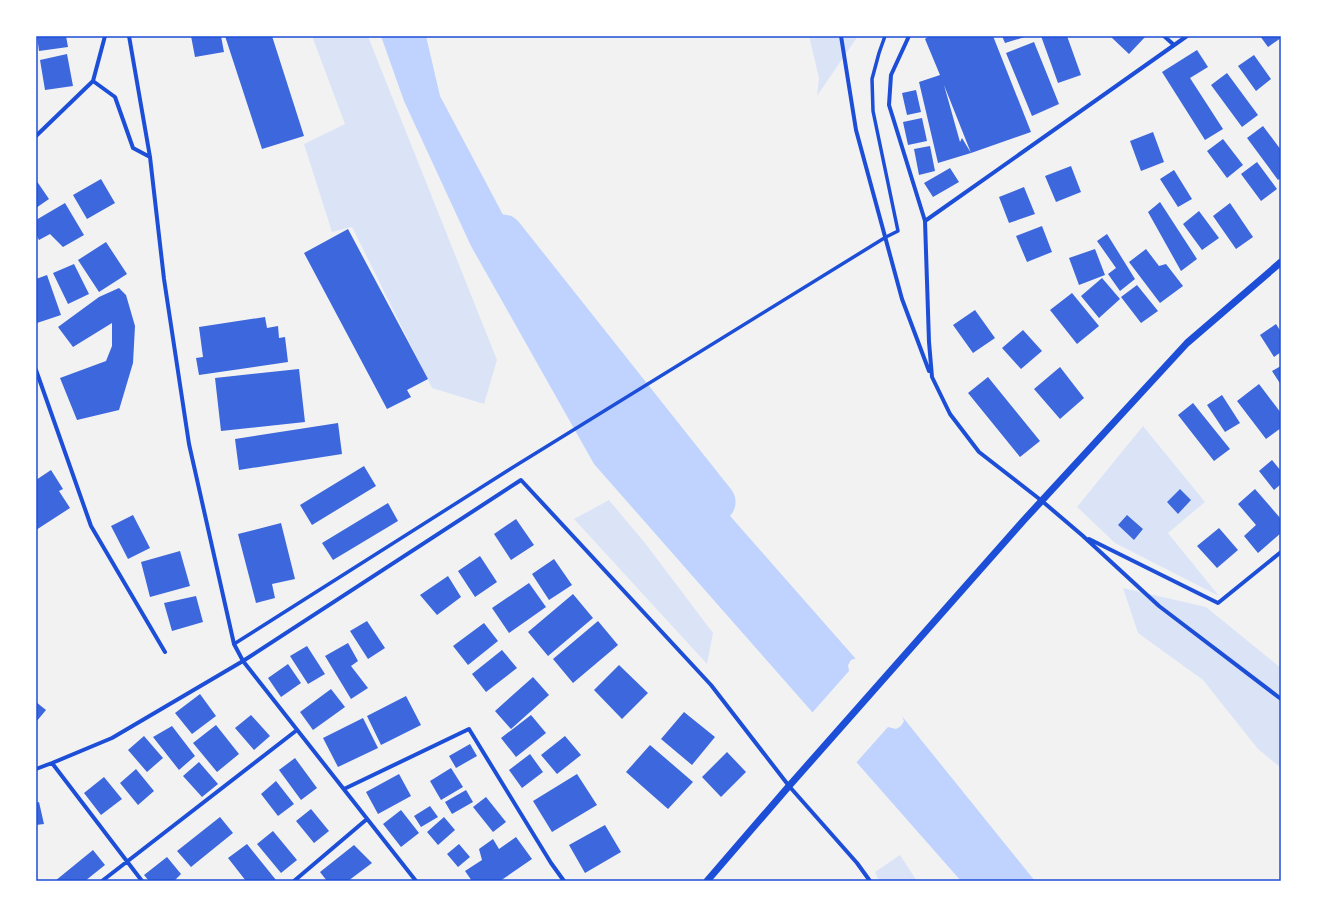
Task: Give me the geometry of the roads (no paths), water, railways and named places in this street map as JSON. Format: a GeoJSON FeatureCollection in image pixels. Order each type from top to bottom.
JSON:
{"type":"FeatureCollection","features":[{"type":"Feature","properties":{"kind":"street"},"geometry":{"type":"LineString","coordinates":[[36,136],[93,81],[105,36]]}},
{"type":"Feature","properties":{"kind":"street"},"geometry":{"type":"LineString","coordinates":[[129,36],[150,156],[164,279],[189,444],[234,644],[243,661],[416,881]]}},
{"type":"Feature","properties":{"kind":"street"},"geometry":{"type":"LineString","coordinates":[[841,36],[856,130],[902,299],[932,377],[950,414],[979,452],[1042,500],[1159,606],[1281,699]]}},
{"type":"Feature","properties":{"kind":"street"},"geometry":{"type":"LineString","coordinates":[[234,644],[515,466],[898,231],[873,111],[872,80],[878,53],[886,36]]}},
{"type":"Feature","properties":{"kind":"street"},"geometry":{"type":"LineString","coordinates":[[909,36],[891,75],[889,106],[925,221],[929,342],[932,377]]}},
{"type":"Feature","properties":{"kind":"street"},"geometry":{"type":"LineString","coordinates":[[1164,36],[1174,45]]}},
{"type":"Feature","properties":{"kind":"street"},"geometry":{"type":"LineString","coordinates":[[925,221],[1187,36]]}},
{"type":"Feature","properties":{"kind":"street"},"geometry":{"type":"LineString","coordinates":[[93,81],[115,97],[133,148],[150,156]]}},
{"type":"Feature","properties":{"kind":"street"},"geometry":{"type":"LineString","coordinates":[[707,881],[1024,520],[1187,343],[1281,262]]}},
{"type":"Feature","properties":{"kind":"street"},"geometry":{"type":"LineString","coordinates":[[36,370],[92,526],[165,652]]}},
{"type":"Feature","properties":{"kind":"street"},"geometry":{"type":"LineString","coordinates":[[36,768],[52,763],[112,738],[243,661],[521,480],[711,685],[789,786],[857,863],[870,881]]}},
{"type":"Feature","properties":{"kind":"street"},"geometry":{"type":"LineString","coordinates":[[1083,536],[1218,603],[1281,552]]}},
{"type":"Feature","properties":{"kind":"street"},"geometry":{"type":"LineString","coordinates":[[344,789],[469,728],[551,863],[564,881]]}},
{"type":"Feature","properties":{"kind":"street"},"geometry":{"type":"LineString","coordinates":[[102,881],[297,730]]}},
{"type":"Feature","properties":{"kind":"street"},"geometry":{"type":"LineString","coordinates":[[52,763],[142,881]]}},
{"type":"Feature","properties":{"kind":"street"},"geometry":{"type":"LineString","coordinates":[[294,881],[367,819]]}},
{"type":"Feature","properties":{"kind":"water"},"geometry":{"type":"Polygon","coordinates":[[[381,36],[426,36],[440,96],[537,279],[680,459],[855,658],[1035,881],[961,881],[594,464],[471,246],[404,101],[381,36]]]}},
{"type":"Feature","properties":{"kind":"waterway"},"geometry":{"type":"LineString","coordinates":[[503,235],[715,502]]}}]}
